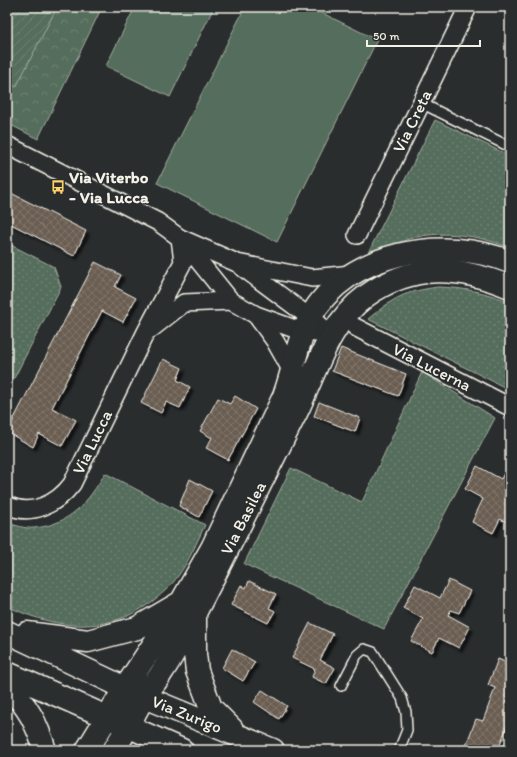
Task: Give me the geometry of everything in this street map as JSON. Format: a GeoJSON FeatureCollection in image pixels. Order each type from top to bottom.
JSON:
{"type":"FeatureCollection","features":[{"type":"Feature","properties":{"kind":"main road","name":"Via Basilea"},"geometry":{"type":"LineString","coordinates":[[114,750],[144,697],[166,667],[212,548],[284,396],[293,373],[297,346],[306,325],[328,292],[352,274],[376,263],[402,254],[427,249],[451,248],[476,251],[510,262]]}},
{"type":"Feature","properties":{"kind":"main road","name":"Via Basilea"},"geometry":{"type":"LineString","coordinates":[[87,750],[125,688],[189,608],[301,402],[331,334],[347,314],[366,297],[388,284],[409,275],[434,270],[464,272],[510,287]]}},
{"type":"Feature","properties":{"kind":"main road"},"geometry":{"type":"LineString","coordinates":[[7,630],[56,638],[88,641],[137,628],[189,608],[198,671],[212,708],[238,735]]}},
{"type":"Feature","properties":{"kind":"main road","name":"Via Zurigo"},"geometry":{"type":"LineString","coordinates":[[7,630],[144,697],[273,750]]}},
{"type":"Feature","properties":{"kind":"main road","name":"Via Zurigo"},"geometry":{"type":"LineString","coordinates":[[7,673],[182,750]]}},
{"type":"Feature","properties":{"kind":"main road"},"geometry":{"type":"LineString","coordinates":[[7,688],[20,698],[33,721],[45,750]]}},
{"type":"Feature","properties":{"kind":"street","name":"Via Creta"},"geometry":{"type":"LineString","coordinates":[[357,235],[468,7]]}},
{"type":"Feature","properties":{"kind":"street"},"geometry":{"type":"LineString","coordinates":[[7,145],[158,222],[180,238],[237,263],[312,278],[352,274]]}},
{"type":"Feature","properties":{"kind":"street"},"geometry":{"type":"LineString","coordinates":[[180,238],[231,301],[256,315],[306,325],[331,334]]}},
{"type":"Feature","properties":{"kind":"street","name":"Via Lucca"},"geometry":{"type":"LineString","coordinates":[[7,505],[20,509],[39,508],[52,502],[66,492],[72,484],[146,332],[183,262],[180,238]]}},
{"type":"Feature","properties":{"kind":"street"},"geometry":{"type":"LineString","coordinates":[[237,263],[306,325]]}},
{"type":"Feature","properties":{"kind":"street","name":"Via Lucca"},"geometry":{"type":"LineString","coordinates":[[146,332],[184,303],[231,301]]}},
{"type":"Feature","properties":{"kind":"street"},"geometry":{"type":"LineString","coordinates":[[256,315],[275,342],[293,373]]}},
{"type":"Feature","properties":{"kind":"street","name":"Via Lucerna"},"geometry":{"type":"LineString","coordinates":[[355,327],[510,407]]}},
{"type":"Feature","properties":{"kind":"lane"},"geometry":{"type":"LineString","coordinates":[[421,104],[510,147]]}},
{"type":"Feature","properties":{"kind":"lane"},"geometry":{"type":"LineString","coordinates":[[341,686],[357,655],[364,649],[373,652],[402,698],[406,712],[407,730],[400,750]]}},
{"type":"Feature","properties":{"kind":"green space"},"geometry":{"type":"Polygon","coordinates":[[[7,7],[102,7],[38,139],[7,123],[7,7]]]}},
{"type":"Feature","properties":{"kind":"green space"},"geometry":{"type":"Polygon","coordinates":[[[7,7],[57,7],[16,87],[7,82],[7,7]]]}},
{"type":"Feature","properties":{"kind":"green space"},"geometry":{"type":"Polygon","coordinates":[[[135,7],[214,7],[170,97],[106,66],[135,7]]]}},
{"type":"Feature","properties":{"kind":"green space"},"geometry":{"type":"Polygon","coordinates":[[[245,7],[310,7],[377,40],[277,242],[157,183],[245,7]]]}},
{"type":"Feature","properties":{"kind":"green space"},"geometry":{"type":"Polygon","coordinates":[[[435,120],[510,156],[510,248],[479,238],[444,234],[408,239],[367,255],[435,120]]]}},
{"type":"Feature","properties":{"kind":"green space"},"geometry":{"type":"Polygon","coordinates":[[[7,243],[54,267],[61,287],[7,392],[7,243]]]}},
{"type":"Feature","properties":{"kind":"green space"},"geometry":{"type":"Polygon","coordinates":[[[438,287],[475,291],[510,302],[510,390],[368,319],[385,305],[400,297],[416,291],[438,287]]]}},
{"type":"Feature","properties":{"kind":"green space"},"geometry":{"type":"Polygon","coordinates":[[[422,372],[495,418],[384,629],[244,564],[291,468],[362,502],[422,372]]]}},
{"type":"Feature","properties":{"kind":"green space"},"geometry":{"type":"Polygon","coordinates":[[[105,473],[205,525],[189,558],[176,579],[154,600],[137,611],[119,619],[101,624],[64,624],[26,614],[7,606],[7,523],[34,528],[47,526],[68,517],[85,502],[105,473]]]}},
{"type":"Feature","properties":{"kind":"building"},"geometry":{"type":"Polygon","coordinates":[[[7,191],[86,231],[74,256],[7,222],[7,191]]]}},
{"type":"Feature","properties":{"kind":"building"},"geometry":{"type":"Polygon","coordinates":[[[95,262],[121,275],[115,287],[136,298],[123,322],[102,311],[52,408],[76,420],[62,446],[39,434],[33,447],[7,432],[95,262]]]}},
{"type":"Feature","properties":{"kind":"building"},"geometry":{"type":"Polygon","coordinates":[[[341,348],[406,374],[398,396],[332,371],[341,348]]]}},
{"type":"Feature","properties":{"kind":"building"},"geometry":{"type":"Polygon","coordinates":[[[163,359],[182,368],[177,380],[190,387],[180,408],[166,402],[161,413],[141,403],[163,359]]]}},
{"type":"Feature","properties":{"kind":"building"},"geometry":{"type":"Polygon","coordinates":[[[235,396],[256,409],[228,460],[206,448],[212,438],[200,431],[218,398],[230,404],[235,396]]]}},
{"type":"Feature","properties":{"kind":"building"},"geometry":{"type":"Polygon","coordinates":[[[319,402],[360,418],[355,432],[314,416],[319,402]]]}},
{"type":"Feature","properties":{"kind":"building"},"geometry":{"type":"Polygon","coordinates":[[[510,462],[510,524],[500,519],[493,533],[472,522],[483,499],[465,489],[477,466],[501,479],[510,462]]]}},
{"type":"Feature","properties":{"kind":"building"},"geometry":{"type":"Polygon","coordinates":[[[190,479],[212,491],[199,517],[179,506],[190,479]]]}},
{"type":"Feature","properties":{"kind":"building"},"geometry":{"type":"Polygon","coordinates":[[[449,580],[470,591],[459,613],[451,610],[448,615],[470,627],[459,648],[439,638],[432,652],[411,641],[423,619],[403,608],[415,585],[440,598],[449,580]]]}},
{"type":"Feature","properties":{"kind":"building"},"geometry":{"type":"Polygon","coordinates":[[[249,581],[276,594],[269,608],[275,611],[268,623],[231,605],[241,585],[246,588],[249,581]]]}},
{"type":"Feature","properties":{"kind":"building"},"geometry":{"type":"Polygon","coordinates":[[[310,623],[333,634],[320,660],[335,668],[326,684],[312,677],[315,669],[292,658],[310,623]]]}},
{"type":"Feature","properties":{"kind":"building"},"geometry":{"type":"Polygon","coordinates":[[[232,649],[255,662],[243,681],[222,668],[232,649]]]}},
{"type":"Feature","properties":{"kind":"building"},"geometry":{"type":"Polygon","coordinates":[[[498,659],[510,664],[510,718],[498,750],[480,750],[466,745],[476,719],[483,721],[495,688],[488,685],[498,659]]]}},
{"type":"Feature","properties":{"kind":"building"},"geometry":{"type":"Polygon","coordinates":[[[262,690],[287,706],[279,719],[254,702],[262,690]]]}},
{"type":"Feature","properties":{"kind":"place","name":"Via Viterbo - Via Lucca"},"geometry":{"type":"Point","coordinates":[58,187]}}]}
